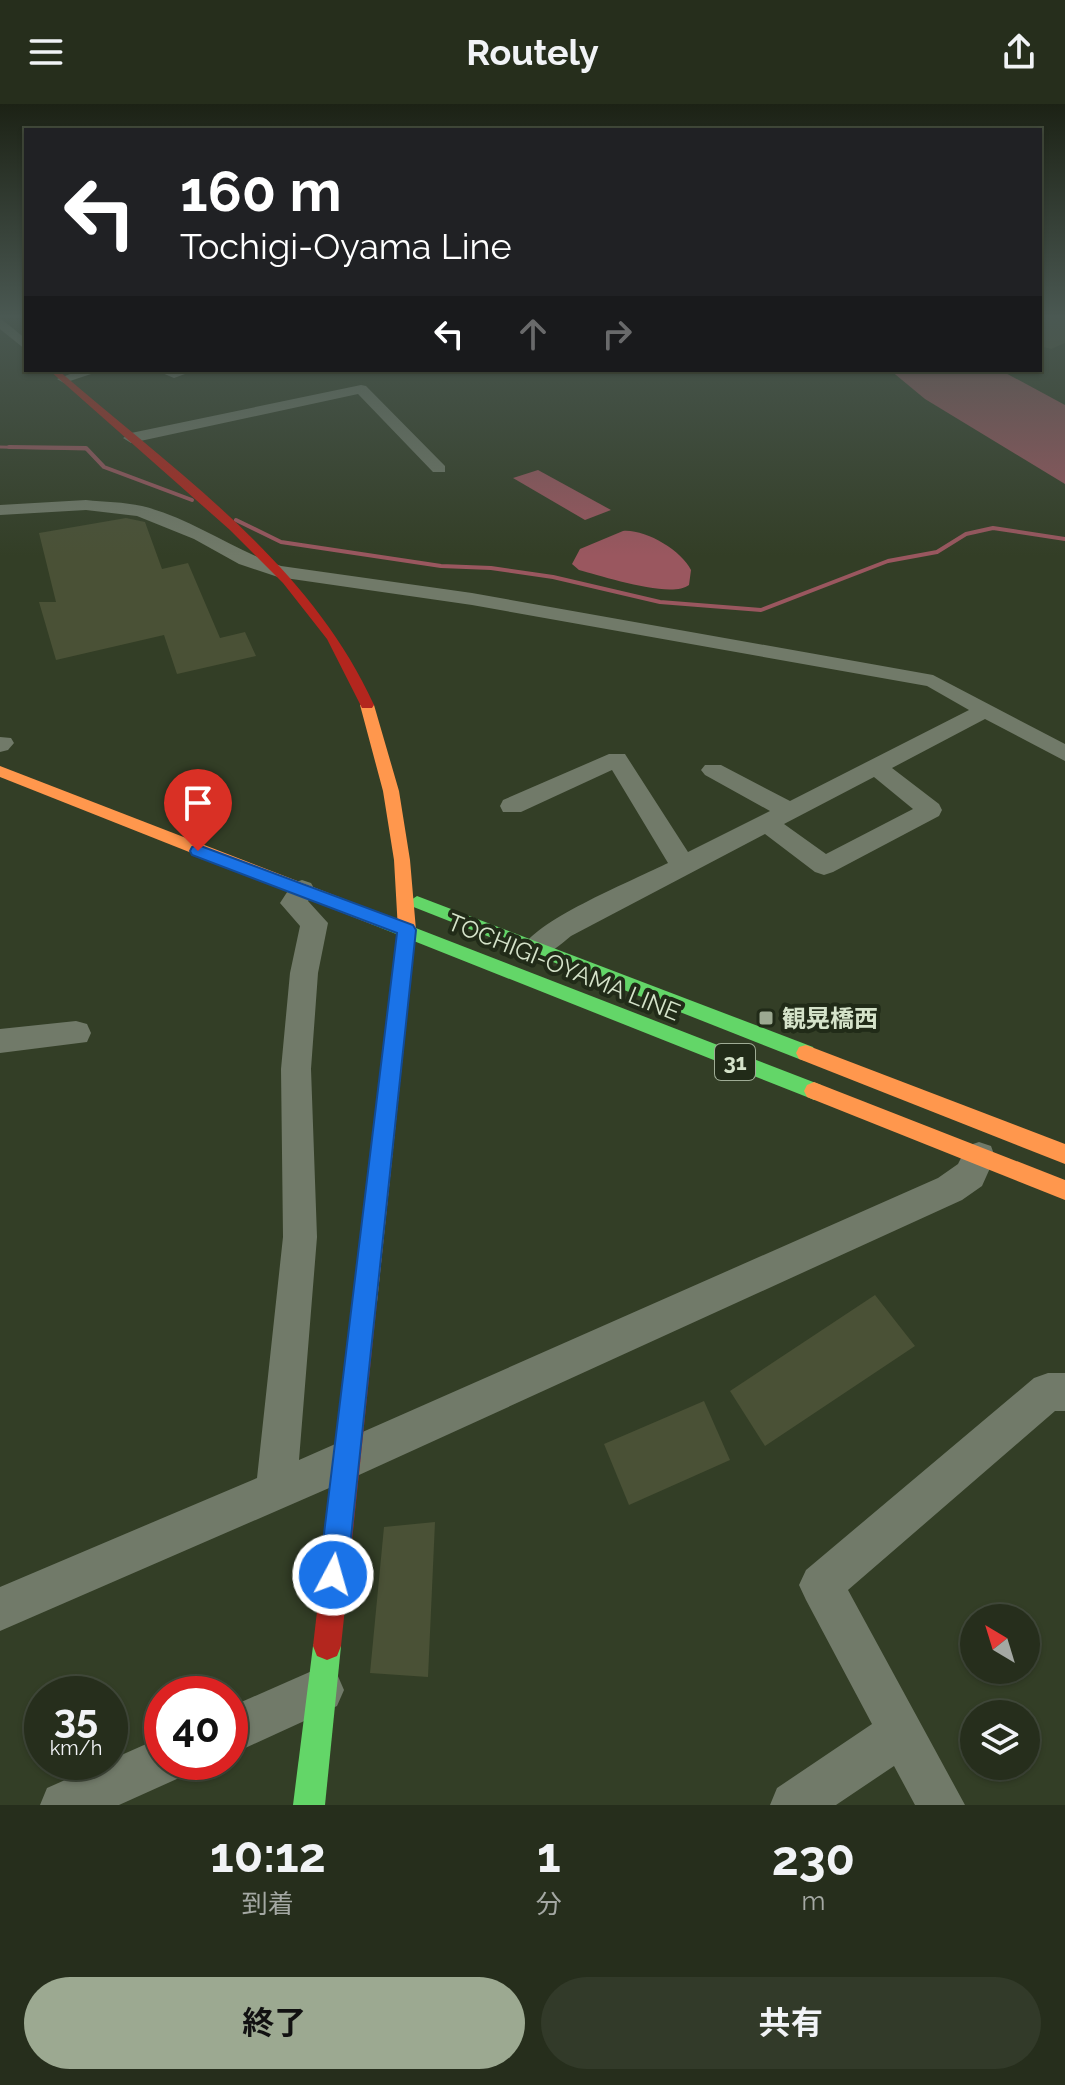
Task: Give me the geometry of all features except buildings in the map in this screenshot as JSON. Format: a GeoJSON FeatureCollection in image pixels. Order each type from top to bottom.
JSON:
{"type":"FeatureCollection","features":[{"type":"Feature","properties":{"kind":"street"},"geometry":{"type":"LineString","coordinates":[[85,397],[278,571],[313,611],[346,656],[374,723],[388,774],[398,895],[407,930],[345,1461],[309,1805]]}},
{"type":"Feature","properties":{"kind":"street"},"geometry":{"type":"LineString","coordinates":[[131,438],[322,397]]}},
{"type":"Feature","properties":{"kind":"street"},"geometry":{"type":"LineString","coordinates":[[369,397],[439,469]]}},
{"type":"Feature","properties":{"kind":"street"},"geometry":{"type":"LineString","coordinates":[[0,510],[86,505],[140,511],[200,535],[245,560],[278,571],[472,599],[933,681],[1065,754]]}},
{"type":"Feature","properties":{"kind":"street"},"geometry":{"type":"LineString","coordinates":[[537,947],[561,929],[985,710]]}},
{"type":"Feature","properties":{"kind":"street"},"geometry":{"type":"LineString","coordinates":[[512,806],[617,759],[683,866]]}},
{"type":"Feature","properties":{"kind":"street"},"geometry":{"type":"LineString","coordinates":[[766,823],[824,866],[930,810],[876,767]]}},
{"type":"Feature","properties":{"kind":"street"},"geometry":{"type":"LineString","coordinates":[[713,770],[790,811]]}},
{"type":"Feature","properties":{"kind":"street","name":"TOCHIGI-OYAMA LINE"},"geometry":{"type":"LineString","coordinates":[[0,771],[1065,1190]]}},
{"type":"Feature","properties":{"kind":"street"},"geometry":{"type":"LineString","coordinates":[[276,1491],[300,1237],[296,1069],[304,973],[314,923],[293,903],[302,890]]}},
{"type":"Feature","properties":{"kind":"street","name":"TOCHIGI-OYAMA LINE"},"geometry":{"type":"LineString","coordinates":[[398,895],[1065,1154]]}},
{"type":"Feature","properties":{"kind":"street"},"geometry":{"type":"LineString","coordinates":[[0,1041],[76,1033]]}},
{"type":"Feature","properties":{"kind":"street"},"geometry":{"type":"LineString","coordinates":[[0,1609],[345,1461],[950,1189],[970,1175],[979,1157]]}},
{"type":"Feature","properties":{"kind":"street"},"geometry":{"type":"LineString","coordinates":[[941,1805],[821,1585],[1048,1392],[1065,1392]]}},
{"type":"Feature","properties":{"kind":"street"},"geometry":{"type":"LineString","coordinates":[[248,1723],[321,1690]]}},
{"type":"Feature","properties":{"kind":"street"},"geometry":{"type":"LineString","coordinates":[[794,1805],[902,1732]]}},
{"type":"Feature","properties":{"kind":"street"},"geometry":{"type":"LineString","coordinates":[[64,1805],[144,1769]]}},
{"type":"Feature","properties":{"kind":"shaded area"},"geometry":{"type":"Polygon","coordinates":[[[923,397],[1051,397],[1065,405],[1065,484],[923,397]]]}},
{"type":"Feature","properties":{"kind":"shaded area"},"geometry":{"type":"Polygon","coordinates":[[[538,470],[611,510],[585,520],[513,478],[538,470]]]}},
{"type":"Feature","properties":{"kind":"shaded area"},"geometry":{"type":"Polygon","coordinates":[[[623,531],[642,533],[671,548],[691,570],[689,585],[680,589],[652,588],[579,570],[572,564],[580,549],[623,531]]]}},
{"type":"Feature","properties":{"kind":"waterway"},"geometry":{"type":"LineString","coordinates":[[0,447],[87,449]]}},
{"type":"Feature","properties":{"kind":"waterway"},"geometry":{"type":"LineString","coordinates":[[9,447],[87,449]]}},
{"type":"Feature","properties":{"kind":"waterway"},"geometry":{"type":"LineString","coordinates":[[87,449],[104,467],[192,500]]}},
{"type":"Feature","properties":{"kind":"waterway"},"geometry":{"type":"LineString","coordinates":[[236,520],[281,542],[441,566],[491,568],[553,577],[660,602],[761,610],[888,561],[937,552],[966,534],[993,528],[1065,539]]}},
{"type":"Feature","properties":{"kind":"traffic: fast"},"geometry":{"type":"LineString","coordinates":[[417,902],[806,1053]]}},
{"type":"Feature","properties":{"kind":"traffic: fast"},"geometry":{"type":"LineString","coordinates":[[377,919],[814,1091]]}},
{"type":"Feature","properties":{"kind":"traffic: fast"},"geometry":{"type":"LineString","coordinates":[[309,1805],[327,1646]]}},
{"type":"Feature","properties":{"kind":"traffic: slow"},"geometry":{"type":"LineString","coordinates":[[365,1302],[407,930],[402,860],[391,791],[367,705]]}},
{"type":"Feature","properties":{"kind":"traffic: slow"},"geometry":{"type":"LineString","coordinates":[[0,771],[377,919]]}},
{"type":"Feature","properties":{"kind":"traffic: slow"},"geometry":{"type":"LineString","coordinates":[[806,1053],[1065,1154]]}},
{"type":"Feature","properties":{"kind":"traffic: slow"},"geometry":{"type":"LineString","coordinates":[[814,1091],[1065,1190]]}},
{"type":"Feature","properties":{"kind":"traffic: jam"},"geometry":{"type":"LineString","coordinates":[[84,397],[234,528],[287,580],[333,638],[352,670],[367,705]]}},
{"type":"Feature","properties":{"kind":"traffic: jam"},"geometry":{"type":"LineString","coordinates":[[327,1646],[365,1302]]}},
{"type":"Feature","properties":{"kind":"place","name":"観晃橋西"},"geometry":{"type":"Point","coordinates":[766,1018]}},
{"type":"Feature","properties":{"kind":"route"},"geometry":{"type":"LineString","coordinates":[[198,851],[407,930],[333,1575]]}}]}
